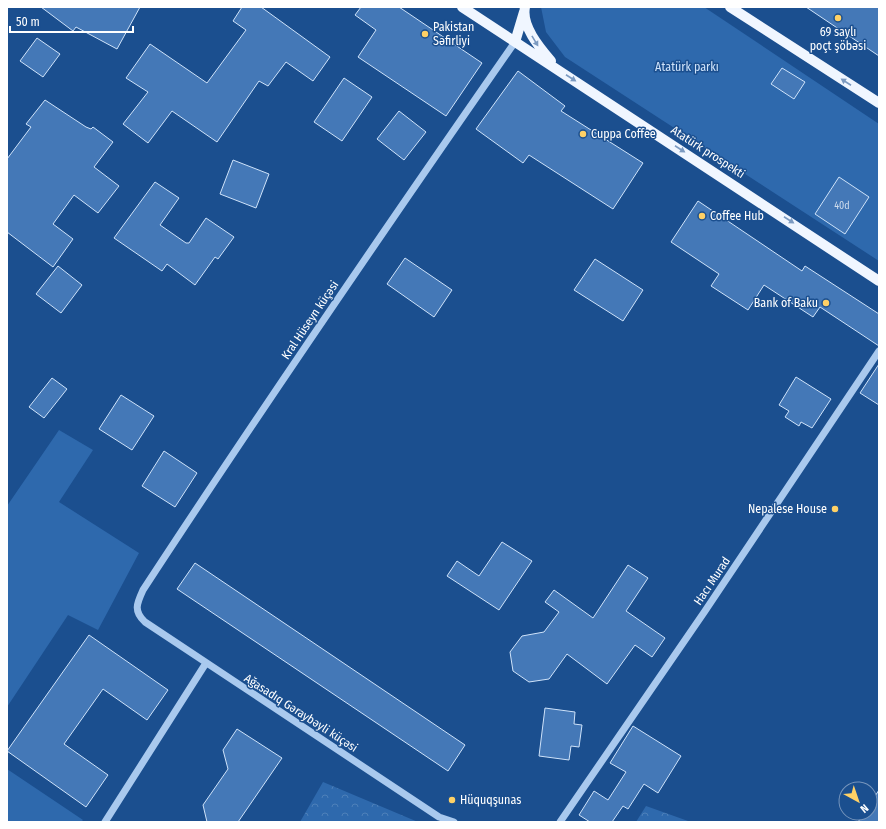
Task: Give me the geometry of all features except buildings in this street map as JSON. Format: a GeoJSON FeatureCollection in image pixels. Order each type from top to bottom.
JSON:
{"type":"FeatureCollection","features":[{"type":"Feature","properties":{"kind":"main road","name":"Atatürk prospekti"},"geometry":{"type":"LineString","coordinates":[[462,7],[879,281]]}},
{"type":"Feature","properties":{"kind":"main road"},"geometry":{"type":"LineString","coordinates":[[730,7],[879,103]]}},
{"type":"Feature","properties":{"kind":"main road"},"geometry":{"type":"LineString","coordinates":[[515,42],[525,9]]}},
{"type":"Feature","properties":{"kind":"main road"},"geometry":{"type":"LineString","coordinates":[[525,9],[529,30],[536,44],[558,69]]}},
{"type":"Feature","properties":{"kind":"street","name":"Kral Hüseyn küçəsi"},"geometry":{"type":"LineString","coordinates":[[139,616],[136,610],[137,602],[143,590],[190,517],[387,226],[515,42]]}},
{"type":"Feature","properties":{"kind":"street","name":"Hacı Murad"},"geometry":{"type":"LineString","coordinates":[[560,822],[705,611],[879,351]]}},
{"type":"Feature","properties":{"kind":"street","name":"Ağasadıq Gəraybəyli küçəsi"},"geometry":{"type":"LineString","coordinates":[[139,616],[206,664],[439,817],[454,822]]}},
{"type":"Feature","properties":{"kind":"street"},"geometry":{"type":"LineString","coordinates":[[105,822],[206,664]]}},
{"type":"Feature","properties":{"kind":"green space","name":"Atatürk parkı"},"geometry":{"type":"Polygon","coordinates":[[[541,7],[704,7],[879,124],[879,261],[565,57],[546,32],[541,7]]]}},
{"type":"Feature","properties":{"kind":"green space"},"geometry":{"type":"Polygon","coordinates":[[[59,430],[93,450],[59,502],[139,553],[98,630],[68,615],[7,707],[7,506],[59,430]]]}},
{"type":"Feature","properties":{"kind":"green space"},"geometry":{"type":"Polygon","coordinates":[[[7,769],[83,820],[81,822],[7,822],[7,769]]]}},
{"type":"Feature","properties":{"kind":"green space"},"geometry":{"type":"Polygon","coordinates":[[[323,782],[418,822],[300,822],[323,782]]]}},
{"type":"Feature","properties":{"kind":"green space"},"geometry":{"type":"Polygon","coordinates":[[[646,806],[688,821],[688,822],[636,822],[646,806]]]}},
{"type":"Feature","properties":{"kind":"place","name":"69 saylı poçt şöbəsi"},"geometry":{"type":"Point","coordinates":[838,18]}},
{"type":"Feature","properties":{"kind":"place","name":"Pakistan Səfirliyi"},"geometry":{"type":"Point","coordinates":[425,34]}},
{"type":"Feature","properties":{"kind":"place","name":"Cuppa Coffee"},"geometry":{"type":"Point","coordinates":[583,134]}},
{"type":"Feature","properties":{"kind":"place","name":"Coffee Hub"},"geometry":{"type":"Point","coordinates":[702,216]}},
{"type":"Feature","properties":{"kind":"place","name":"Bank of Baku"},"geometry":{"type":"Point","coordinates":[826,303]}},
{"type":"Feature","properties":{"kind":"place","name":"Nepalese House"},"geometry":{"type":"Point","coordinates":[835,509]}},
{"type":"Feature","properties":{"kind":"place","name":"Hüquqşunas"},"geometry":{"type":"Point","coordinates":[452,800]}}]}
